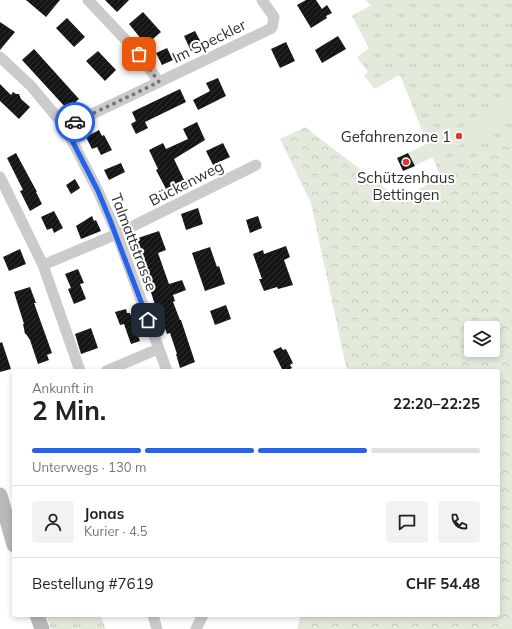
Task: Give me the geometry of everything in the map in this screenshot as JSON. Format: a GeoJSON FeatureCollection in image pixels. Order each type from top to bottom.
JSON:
{"type":"FeatureCollection","features":[{"type":"Feature","properties":{"kind":"street"},"geometry":{"type":"LineString","coordinates":[[88,0],[139,54],[159,82]]}},
{"type":"Feature","properties":{"kind":"street","name":"Im Speckler"},"geometry":{"type":"LineString","coordinates":[[65,127],[272,28],[274,17],[262,0]]}},
{"type":"Feature","properties":{"kind":"street","name":"Talmattstrasse"},"geometry":{"type":"LineString","coordinates":[[0,57],[31,86],[65,127],[98,191],[116,234],[166,369]]}},
{"type":"Feature","properties":{"kind":"street","name":"Bückenweg"},"geometry":{"type":"LineString","coordinates":[[43,265],[116,234],[256,165]]}},
{"type":"Feature","properties":{"kind":"street"},"geometry":{"type":"LineString","coordinates":[[0,176],[43,265],[79,369]]}},
{"type":"Feature","properties":{"kind":"street"},"geometry":{"type":"LineString","coordinates":[[111,369],[158,349]]}},
{"type":"Feature","properties":{"kind":"street"},"geometry":{"type":"LineString","coordinates":[[0,495],[12,538]]}},
{"type":"Feature","properties":{"kind":"street"},"geometry":{"type":"LineString","coordinates":[[38,617],[42,629]]}},
{"type":"Feature","properties":{"kind":"street"},"geometry":{"type":"LineString","coordinates":[[154,617],[157,629]]}},
{"type":"Feature","properties":{"kind":"street"},"geometry":{"type":"LineString","coordinates":[[196,629],[202,617]]}},
{"type":"Feature","properties":{"kind":"green space"},"geometry":{"type":"Polygon","coordinates":[[[365,0],[512,0],[512,142],[441,178],[400,75],[374,89],[364,75],[368,72],[357,57],[369,48],[352,16],[371,5],[365,0]]]}},
{"type":"Feature","properties":{"kind":"green space","name":"Gefahrenzone 1"},"geometry":{"type":"Polygon","coordinates":[[[512,102],[512,120],[414,166],[408,153],[512,102]]]}},
{"type":"Feature","properties":{"kind":"green space"},"geometry":{"type":"Polygon","coordinates":[[[305,127],[399,199],[512,142],[512,629],[297,629],[300,617],[500,617],[500,369],[347,369],[311,203],[280,139],[305,127]]]}},
{"type":"Feature","properties":{"kind":"green space"},"geometry":{"type":"Polygon","coordinates":[[[47,617],[101,617],[106,629],[51,629],[47,617]]]}},
{"type":"Feature","properties":{"kind":"building"},"geometry":{"type":"Polygon","coordinates":[[[26,0],[60,0],[46,17],[26,0]]]}},
{"type":"Feature","properties":{"kind":"building"},"geometry":{"type":"Polygon","coordinates":[[[105,0],[129,0],[117,12],[105,0]]]}},
{"type":"Feature","properties":{"kind":"building"},"geometry":{"type":"Polygon","coordinates":[[[306,0],[316,0],[322,9],[327,5],[332,13],[311,28],[297,5],[306,0]]]}},
{"type":"Feature","properties":{"kind":"building"},"geometry":{"type":"Polygon","coordinates":[[[143,12],[161,32],[146,45],[129,24],[143,12]]]}},
{"type":"Feature","properties":{"kind":"building"},"geometry":{"type":"Polygon","coordinates":[[[67,18],[85,37],[74,47],[56,28],[67,18]]]}},
{"type":"Feature","properties":{"kind":"building"},"geometry":{"type":"Polygon","coordinates":[[[0,22],[15,32],[0,50],[0,22]]]}},
{"type":"Feature","properties":{"kind":"building"},"geometry":{"type":"Polygon","coordinates":[[[195,31],[203,46],[191,51],[184,36],[195,31]]]}},
{"type":"Feature","properties":{"kind":"building"},"geometry":{"type":"Polygon","coordinates":[[[338,36],[346,49],[322,63],[315,50],[338,36]]]}},
{"type":"Feature","properties":{"kind":"building"},"geometry":{"type":"Polygon","coordinates":[[[286,42],[295,61],[280,68],[271,49],[286,42]]]}},
{"type":"Feature","properties":{"kind":"building"},"geometry":{"type":"Polygon","coordinates":[[[167,48],[173,60],[162,65],[156,53],[167,48]]]}},
{"type":"Feature","properties":{"kind":"building"},"geometry":{"type":"Polygon","coordinates":[[[34,49],[79,99],[67,109],[22,60],[34,49]]]}},
{"type":"Feature","properties":{"kind":"building"},"geometry":{"type":"Polygon","coordinates":[[[98,51],[116,70],[105,81],[86,61],[98,51]]]}},
{"type":"Feature","properties":{"kind":"building"},"geometry":{"type":"Polygon","coordinates":[[[218,78],[226,96],[198,110],[193,100],[210,91],[206,83],[218,78]]]}},
{"type":"Feature","properties":{"kind":"building"},"geometry":{"type":"Polygon","coordinates":[[[0,84],[11,95],[13,92],[19,94],[21,99],[30,107],[19,119],[0,101],[0,84]]]}},
{"type":"Feature","properties":{"kind":"building"},"geometry":{"type":"Polygon","coordinates":[[[180,89],[186,102],[145,122],[148,128],[136,134],[131,124],[136,121],[132,112],[180,89]]]}},
{"type":"Feature","properties":{"kind":"building"},"geometry":{"type":"Polygon","coordinates":[[[197,122],[205,140],[174,159],[186,184],[173,191],[171,187],[166,189],[156,170],[158,169],[149,150],[163,143],[166,149],[188,139],[183,129],[197,122]]]}},
{"type":"Feature","properties":{"kind":"building"},"geometry":{"type":"Polygon","coordinates":[[[99,130],[102,136],[104,135],[112,150],[101,155],[97,147],[92,149],[86,137],[99,130]]]}},
{"type":"Feature","properties":{"kind":"building"},"geometry":{"type":"Polygon","coordinates":[[[223,143],[230,157],[213,165],[206,151],[223,143]]]}},
{"type":"Feature","properties":{"kind":"building"},"geometry":{"type":"Polygon","coordinates":[[[16,153],[42,204],[30,211],[20,191],[23,190],[7,158],[16,153]]]}},
{"type":"Feature","properties":{"kind":"building","name":"Schützenhaus Bettingen"},"geometry":{"type":"Polygon","coordinates":[[[408,153],[415,166],[403,171],[397,158],[408,153]]]}},
{"type":"Feature","properties":{"kind":"building"},"geometry":{"type":"Polygon","coordinates":[[[121,163],[125,172],[109,180],[104,170],[121,163]]]}},
{"type":"Feature","properties":{"kind":"building"},"geometry":{"type":"Polygon","coordinates":[[[75,179],[80,188],[71,194],[66,185],[75,179]]]}},
{"type":"Feature","properties":{"kind":"building"},"geometry":{"type":"Polygon","coordinates":[[[198,208],[203,224],[186,230],[181,214],[198,208]]]}},
{"type":"Feature","properties":{"kind":"building"},"geometry":{"type":"Polygon","coordinates":[[[54,211],[63,228],[54,233],[52,228],[47,230],[41,217],[54,211]]]}},
{"type":"Feature","properties":{"kind":"building"},"geometry":{"type":"Polygon","coordinates":[[[92,216],[94,221],[96,220],[101,231],[81,239],[76,226],[92,216]]]}},
{"type":"Feature","properties":{"kind":"building"},"geometry":{"type":"Polygon","coordinates":[[[258,216],[262,228],[250,233],[246,220],[258,216]]]}},
{"type":"Feature","properties":{"kind":"building"},"geometry":{"type":"Polygon","coordinates":[[[159,231],[166,250],[158,253],[169,284],[182,280],[186,290],[173,295],[175,301],[173,302],[181,320],[195,362],[180,368],[170,333],[167,334],[160,314],[158,315],[146,276],[132,240],[159,231]]]}},
{"type":"Feature","properties":{"kind":"building"},"geometry":{"type":"Polygon","coordinates":[[[286,246],[290,257],[284,260],[293,285],[278,289],[277,287],[264,291],[259,279],[262,279],[253,254],[263,250],[264,254],[286,246]]]}},
{"type":"Feature","properties":{"kind":"building"},"geometry":{"type":"Polygon","coordinates":[[[210,247],[217,267],[219,266],[225,284],[205,291],[192,253],[210,247]]]}},
{"type":"Feature","properties":{"kind":"building"},"geometry":{"type":"Polygon","coordinates":[[[20,249],[26,264],[9,271],[3,257],[20,249]]]}},
{"type":"Feature","properties":{"kind":"building"},"geometry":{"type":"Polygon","coordinates":[[[78,269],[84,283],[80,284],[86,299],[74,304],[68,289],[71,288],[65,274],[78,269]]]}},
{"type":"Feature","properties":{"kind":"building"},"geometry":{"type":"Polygon","coordinates":[[[30,287],[36,303],[34,303],[52,353],[47,355],[49,360],[38,364],[30,340],[25,334],[24,324],[14,292],[30,287]]]}},
{"type":"Feature","properties":{"kind":"building"},"geometry":{"type":"Polygon","coordinates":[[[226,305],[231,319],[215,325],[210,311],[226,305]]]}},
{"type":"Feature","properties":{"kind":"building"},"geometry":{"type":"Polygon","coordinates":[[[126,309],[127,313],[130,313],[140,341],[131,344],[124,324],[120,325],[115,312],[126,309]]]}},
{"type":"Feature","properties":{"kind":"building"},"geometry":{"type":"Polygon","coordinates":[[[91,328],[98,348],[81,354],[75,334],[91,328]]]}},
{"type":"Feature","properties":{"kind":"building"},"geometry":{"type":"Polygon","coordinates":[[[2,342],[11,369],[0,372],[0,343],[2,342]]]}},
{"type":"Feature","properties":{"kind":"building"},"geometry":{"type":"Polygon","coordinates":[[[281,347],[283,350],[286,349],[293,363],[290,365],[292,368],[282,369],[273,351],[281,347]]]}},
{"type":"Feature","properties":{"kind":"way so far"},"geometry":{"type":"LineString","coordinates":[[75,122],[159,82],[139,54]]}},
{"type":"Feature","properties":{"kind":"place","name":"Gefahrenzone 1"},"geometry":{"type":"Point","coordinates":[459,136]}},
{"type":"Feature","properties":{"kind":"place","name":"Schützenhaus Bettingen"},"geometry":{"type":"Point","coordinates":[406,162]}},
{"type":"Feature","properties":{"kind":"route"},"geometry":{"type":"LineString","coordinates":[[75,122],[65,127],[98,191],[116,234],[148,320]]}}]}
